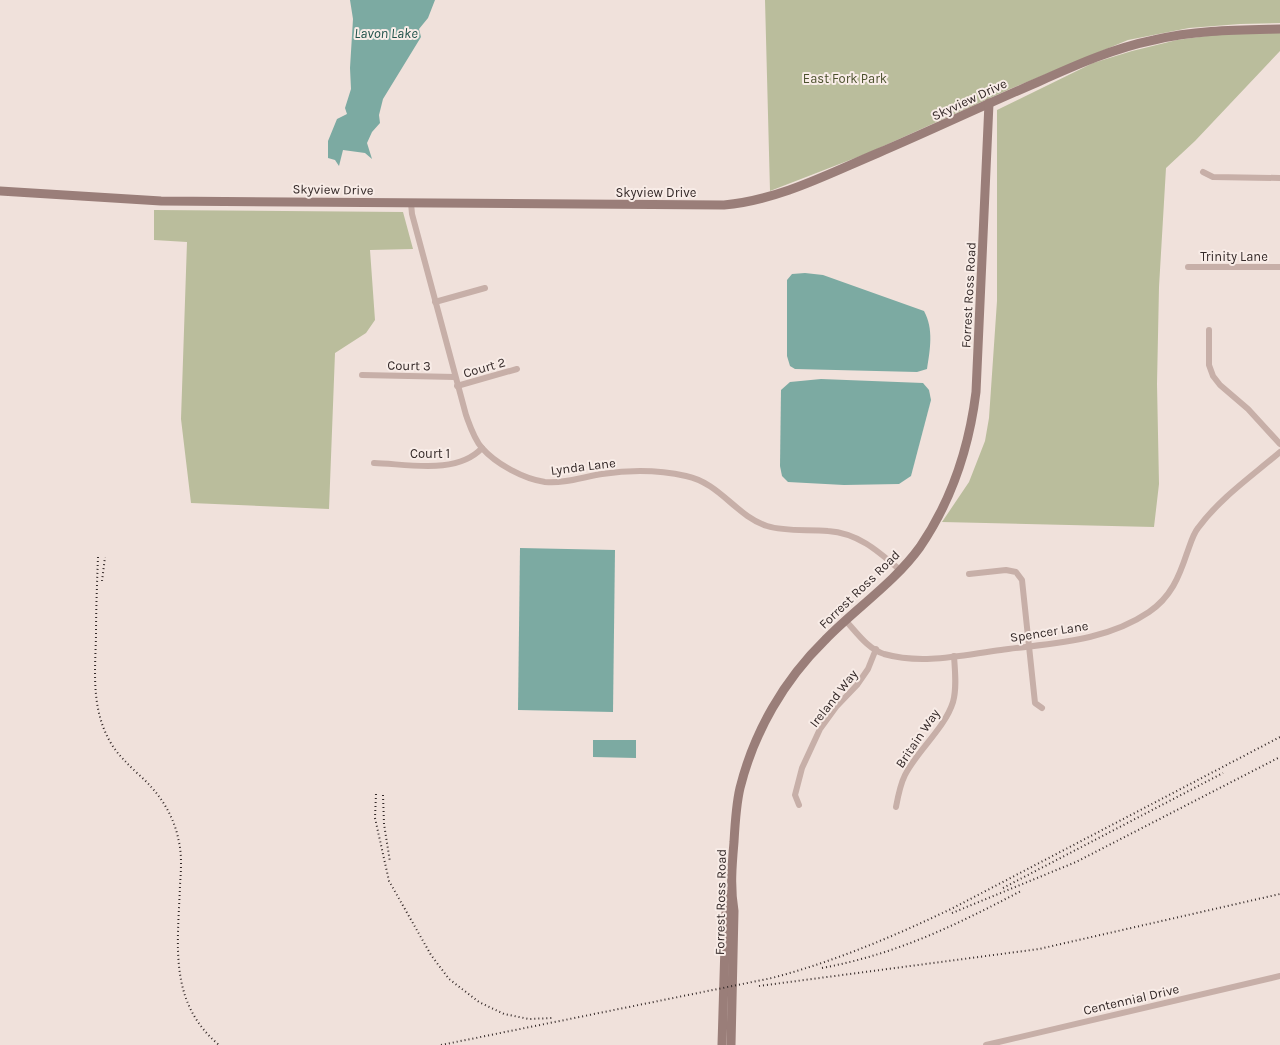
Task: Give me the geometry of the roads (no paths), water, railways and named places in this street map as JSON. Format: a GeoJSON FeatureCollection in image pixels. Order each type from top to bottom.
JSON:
{"type":"FeatureCollection","features":[{"type":"Feature","properties":{"kind":"street","name":"Skyview Drive"},"geometry":{"type":"LineString","coordinates":[[0,191],[161,201],[724,205],[743,203],[761,200],[804,184],[934,130],[989,103],[1087,61],[1140,43],[1202,32],[1280,29]]}},
{"type":"Feature","properties":{"kind":"street","name":"Forrest Ross Road"},"geometry":{"type":"LineString","coordinates":[[727,988],[734,911],[731,889],[738,796],[755,742],[773,708],[792,678],[806,660],[900,570],[920,546],[949,496],[960,469],[971,427],[976,392],[989,103]]}},
{"type":"Feature","properties":{"kind":"street"},"geometry":{"type":"LineString","coordinates":[[1203,172],[1213,177],[1280,178]]}},
{"type":"Feature","properties":{"kind":"street","name":"Lynda Lane"},"geometry":{"type":"LineString","coordinates":[[411,203],[454,376],[469,424],[482,448],[499,462],[522,475],[546,482],[563,481],[622,472],[669,474],[696,478],[718,490],[748,516],[767,526],[848,534],[870,544],[900,570]]}},
{"type":"Feature","properties":{"kind":"street","name":"Trinity Lane"},"geometry":{"type":"LineString","coordinates":[[1188,267],[1280,267]]}},
{"type":"Feature","properties":{"kind":"street"},"geometry":{"type":"LineString","coordinates":[[435,302],[485,288]]}},
{"type":"Feature","properties":{"kind":"street"},"geometry":{"type":"LineString","coordinates":[[1209,330],[1209,365],[1213,376],[1248,409],[1280,444]]}},
{"type":"Feature","properties":{"kind":"street","name":"Court 2"},"geometry":{"type":"LineString","coordinates":[[457,386],[517,369]]}},
{"type":"Feature","properties":{"kind":"street","name":"Court 3"},"geometry":{"type":"LineString","coordinates":[[362,375],[454,376]]}},
{"type":"Feature","properties":{"kind":"street","name":"Court 1"},"geometry":{"type":"LineString","coordinates":[[374,463],[454,465],[469,459],[482,448]]}},
{"type":"Feature","properties":{"kind":"street","name":"Spencer Lane"},"geometry":{"type":"LineString","coordinates":[[846,621],[865,643],[876,650],[909,660],[954,656],[1081,640],[1121,627],[1149,612],[1166,596],[1178,580],[1197,529],[1228,496],[1280,452]]}},
{"type":"Feature","properties":{"kind":"street"},"geometry":{"type":"LineString","coordinates":[[969,574],[1006,570],[1016,572],[1022,580],[1036,703],[1042,708]]}},
{"type":"Feature","properties":{"kind":"street","name":"Ireland Way"},"geometry":{"type":"LineString","coordinates":[[798,804],[795,795],[802,768],[820,729],[836,707],[857,685],[868,669],[876,650]]}},
{"type":"Feature","properties":{"kind":"street","name":"Britain Way"},"geometry":{"type":"LineString","coordinates":[[896,807],[900,787],[905,774],[939,727],[953,703],[956,681],[954,656]]}},
{"type":"Feature","properties":{"kind":"street","name":"Centennial Drive"},"geometry":{"type":"LineString","coordinates":[[986,1045],[1280,976]]}},
{"type":"Feature","properties":{"kind":"street"},"geometry":{"type":"LineString","coordinates":[[722,1045],[727,988]]}},
{"type":"Feature","properties":{"kind":"street"},"geometry":{"type":"LineString","coordinates":[[727,988],[731,1045]]}},
{"type":"Feature","properties":{"kind":"water","name":"Lavon Lake"},"geometry":{"type":"Polygon","coordinates":[[[350,0],[435,0],[428,18],[419,29],[421,37],[383,99],[379,115],[380,123],[372,132],[367,143],[372,159],[365,153],[343,150],[339,166],[335,160],[328,158],[328,141],[337,119],[347,114],[345,108],[351,89],[350,68],[353,19],[350,0]]]}},
{"type":"Feature","properties":{"kind":"water"},"geometry":{"type":"Polygon","coordinates":[[[805,273],[823,275],[924,311],[930,332],[930,347],[927,369],[917,372],[795,369],[790,366],[787,356],[787,280],[792,274],[805,273]]]}},
{"type":"Feature","properties":{"kind":"water"},"geometry":{"type":"Polygon","coordinates":[[[821,379],[923,383],[929,390],[931,400],[911,476],[899,484],[844,485],[788,482],[782,476],[780,466],[781,390],[790,382],[821,379]]]}},
{"type":"Feature","properties":{"kind":"water"},"geometry":{"type":"Polygon","coordinates":[[[520,548],[615,550],[613,712],[518,710],[520,548]]]}},
{"type":"Feature","properties":{"kind":"water"},"geometry":{"type":"Polygon","coordinates":[[[593,740],[636,740],[636,758],[593,757],[593,740]]]}},
{"type":"Feature","properties":{"kind":"railway"},"geometry":{"type":"LineString","coordinates":[[98,557],[95,678],[97,706],[100,719],[105,732],[115,749],[159,796],[169,813],[177,832],[181,858],[178,929],[180,971],[184,991],[191,1010],[203,1028],[219,1045]]}},
{"type":"Feature","properties":{"kind":"railway"},"geometry":{"type":"LineString","coordinates":[[102,581],[105,557]]}},
{"type":"Feature","properties":{"kind":"railway"},"geometry":{"type":"LineString","coordinates":[[441,1045],[772,978],[842,956],[888,938],[955,907],[1280,737]]}},
{"type":"Feature","properties":{"kind":"railway"},"geometry":{"type":"LineString","coordinates":[[952,913],[1076,862],[1280,757]]}},
{"type":"Feature","properties":{"kind":"railway"},"geometry":{"type":"LineString","coordinates":[[1003,888],[1223,773]]}},
{"type":"Feature","properties":{"kind":"railway"},"geometry":{"type":"LineString","coordinates":[[376,794],[375,818],[389,881],[431,955],[449,979],[479,1002],[504,1014],[529,1019],[552,1018]]}},
{"type":"Feature","properties":{"kind":"railway"},"geometry":{"type":"LineString","coordinates":[[383,795],[384,824],[390,862]]}},
{"type":"Feature","properties":{"kind":"railway"},"geometry":{"type":"LineString","coordinates":[[822,968],[849,962],[900,947],[972,916],[1021,891]]}},
{"type":"Feature","properties":{"kind":"railway"},"geometry":{"type":"LineString","coordinates":[[759,986],[1039,949],[1280,894]]}},
{"type":"Feature","properties":{"kind":"park label","name":"East Fork Park"},"geometry":{"type":"Point","coordinates":[845,78]}}]}
